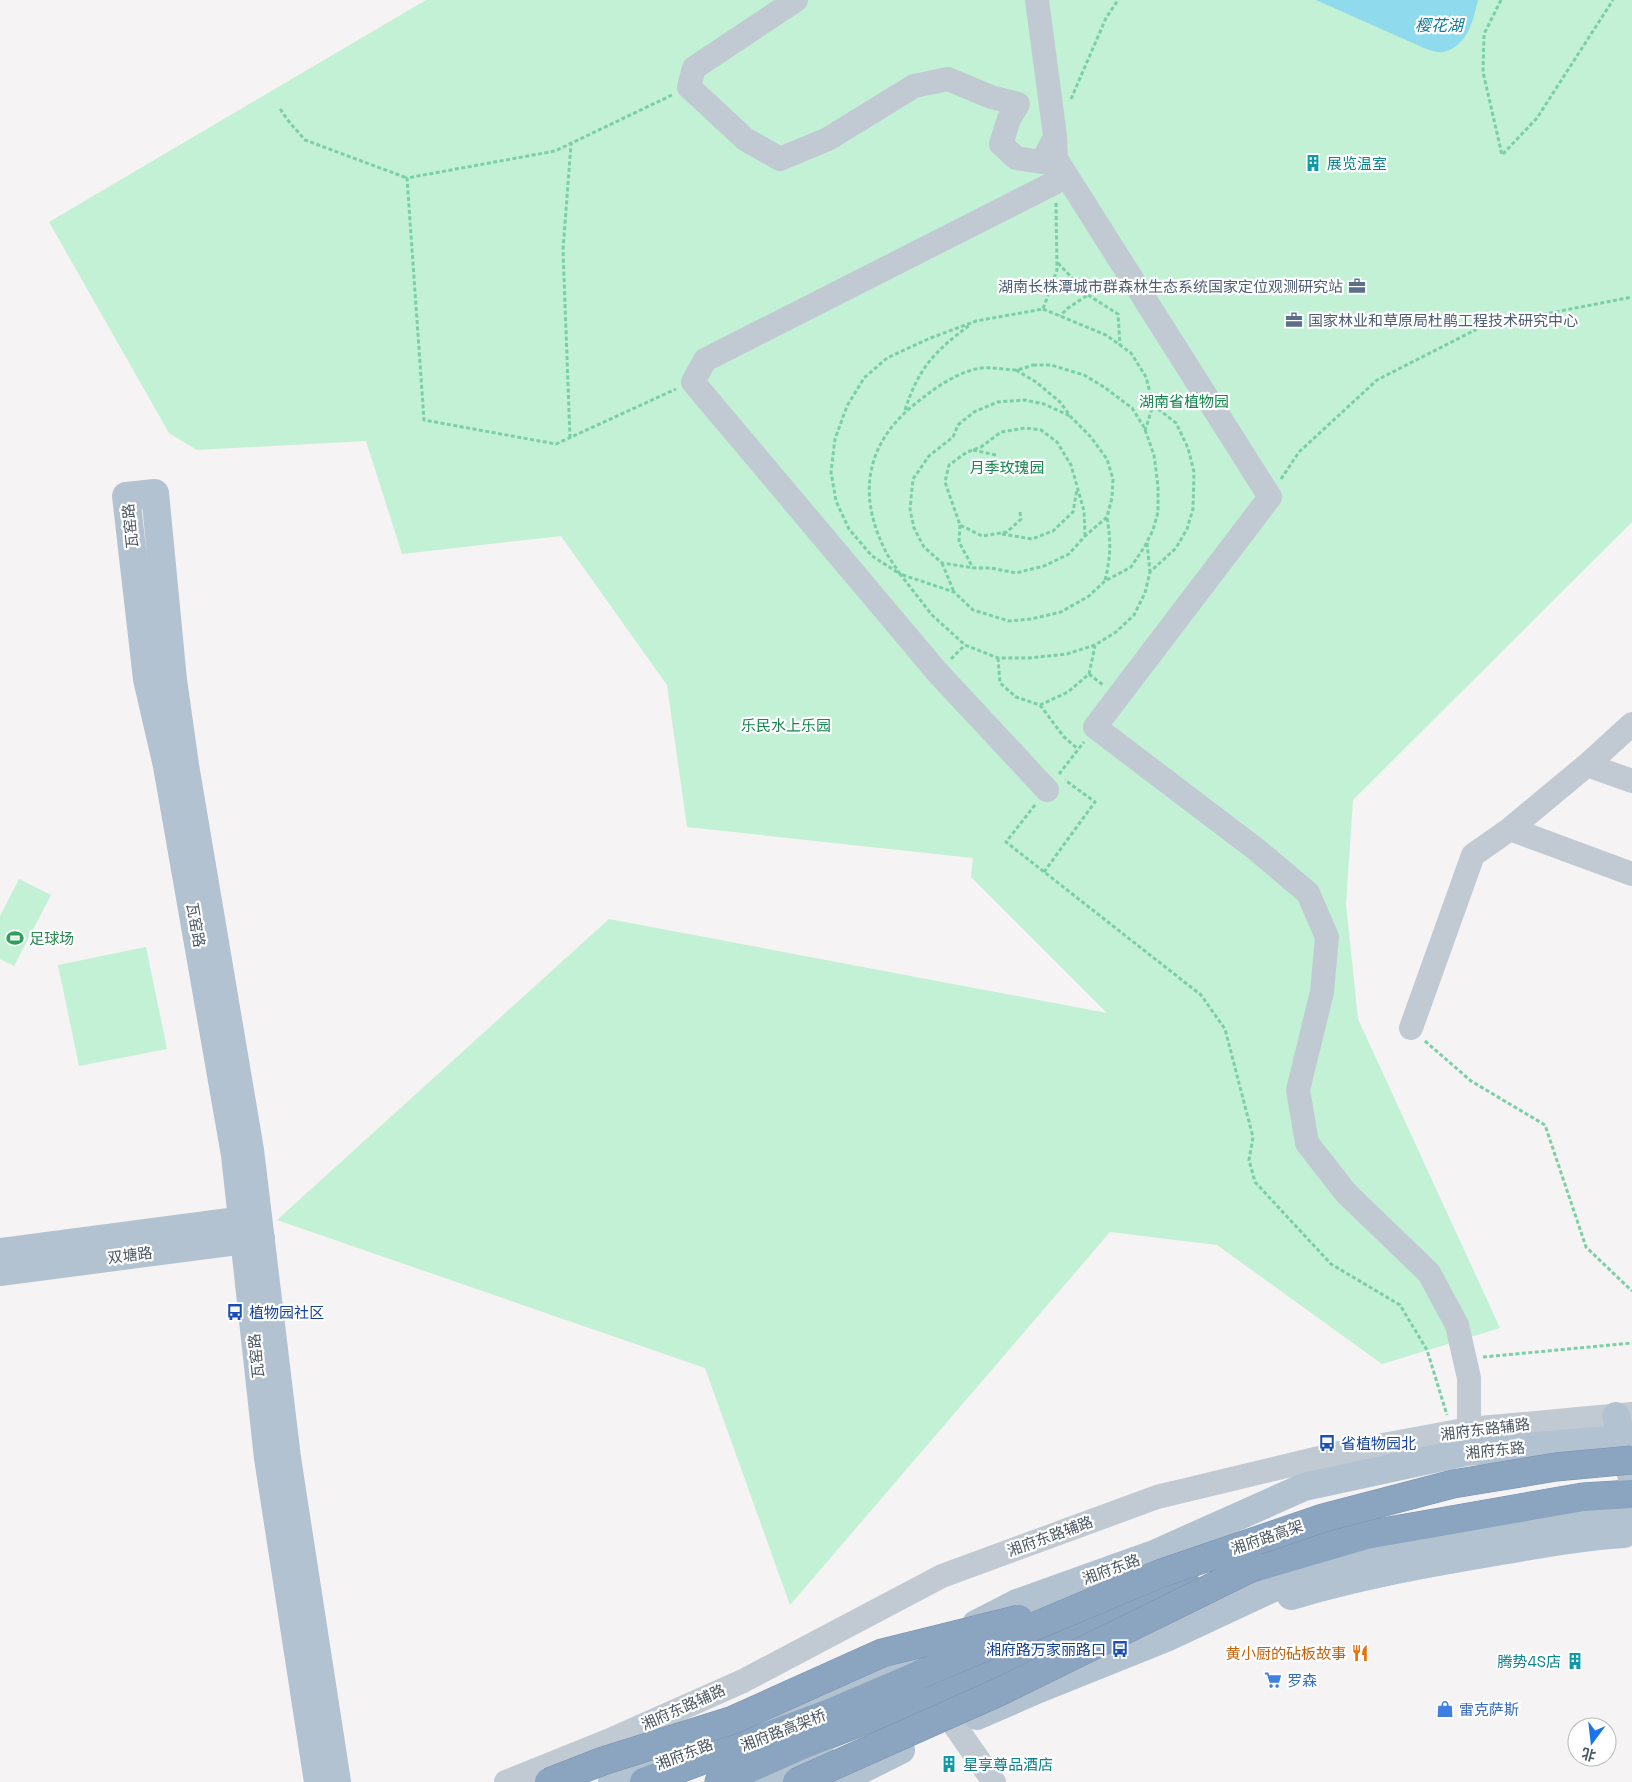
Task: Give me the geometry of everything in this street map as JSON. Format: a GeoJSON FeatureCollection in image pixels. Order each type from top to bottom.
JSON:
{"type":"FeatureCollection","features":[{"type":"Feature","properties":{"kind":"highway","name":"湘府路高架"},"geometry":{"type":"LineString","coordinates":[[921,1686],[1103,1598],[1160,1574],[1323,1518],[1454,1484],[1556,1467],[1628,1428]]}},
{"type":"Feature","properties":{"kind":"highway","name":"湘府路高架"},"geometry":{"type":"LineString","coordinates":[[921,1686],[1114,1614],[1255,1566],[1366,1534],[1583,1497],[1632,1494]]}},
{"type":"Feature","properties":{"kind":"highway"},"geometry":{"type":"LineString","coordinates":[[797,1782],[999,1692],[1255,1566]]}},
{"type":"Feature","properties":{"kind":"highway"},"geometry":{"type":"LineString","coordinates":[[549,1782],[603,1761],[732,1720],[882,1653],[1103,1598]]}},
{"type":"Feature","properties":{"kind":"highway","name":"湘府路高架桥"},"geometry":{"type":"LineString","coordinates":[[644,1782],[830,1712],[921,1686]]}},
{"type":"Feature","properties":{"kind":"highway","name":"湘府路高架桥"},"geometry":{"type":"LineString","coordinates":[[719,1782],[800,1746],[921,1686]]}},
{"type":"Feature","properties":{"kind":"main road","name":"瓦窑路"},"geometry":{"type":"LineString","coordinates":[[318,1782],[268,1458],[251,1229],[250,1150],[185,765],[173,680],[155,493],[126,496],[147,679],[168,766],[234,1155],[251,1229],[337,1782]]}},
{"type":"Feature","properties":{"kind":"main road","name":"双塘路"},"geometry":{"type":"LineString","coordinates":[[0,1252],[251,1229]]}},
{"type":"Feature","properties":{"kind":"main road","name":"双塘路"},"geometry":{"type":"LineString","coordinates":[[0,1272],[251,1229]]}},
{"type":"Feature","properties":{"kind":"main road"},"geometry":{"type":"LineString","coordinates":[[1628,1428],[1632,1478]]}},
{"type":"Feature","properties":{"kind":"main road","name":"湘府东路"},"geometry":{"type":"LineString","coordinates":[[612,1782],[727,1738],[863,1678],[1017,1603],[1154,1554],[1304,1487],[1466,1452],[1628,1428]]}},
{"type":"Feature","properties":{"kind":"main road"},"geometry":{"type":"LineString","coordinates":[[1166,1638],[1327,1563],[1463,1536],[1583,1519],[1632,1516]]}},
{"type":"Feature","properties":{"kind":"main road"},"geometry":{"type":"LineString","coordinates":[[837,1782],[901,1750],[1039,1689],[1166,1638],[1250,1608],[1329,1584],[1441,1561],[1547,1543],[1625,1537]]}},
{"type":"Feature","properties":{"kind":"main road"},"geometry":{"type":"LineString","coordinates":[[763,1782],[828,1756],[901,1750]]}},
{"type":"Feature","properties":{"kind":"street"},"geometry":{"type":"LineString","coordinates":[[796,0],[694,68],[689,87],[745,139],[780,159],[828,139],[914,86],[948,79],[991,96],[1018,104],[1009,119],[1001,144],[1016,158],[1042,162],[1055,148]]}},
{"type":"Feature","properties":{"kind":"street"},"geometry":{"type":"LineString","coordinates":[[1037,0],[1055,148],[1056,182],[706,360],[693,382],[938,672],[1047,790]]}},
{"type":"Feature","properties":{"kind":"street"},"geometry":{"type":"LineString","coordinates":[[1055,148],[1270,497],[1095,727],[1258,850],[1308,893],[1327,937],[1322,992],[1298,1090],[1307,1143],[1346,1193],[1429,1273],[1457,1325],[1469,1378],[1461,1430]]}},
{"type":"Feature","properties":{"kind":"street"},"geometry":{"type":"LineString","coordinates":[[1411,1028],[1473,856],[1510,829],[1587,765],[1632,724]]}},
{"type":"Feature","properties":{"kind":"street"},"geometry":{"type":"LineString","coordinates":[[1587,765],[1632,782]]}},
{"type":"Feature","properties":{"kind":"street"},"geometry":{"type":"LineString","coordinates":[[1510,829],[1632,874]]}},
{"type":"Feature","properties":{"kind":"street","name":"湘府东路辅路"},"geometry":{"type":"LineString","coordinates":[[506,1782],[608,1741],[743,1681],[942,1576],[1157,1497],[1340,1454],[1461,1430],[1628,1428]]}},
{"type":"Feature","properties":{"kind":"street"},"geometry":{"type":"LineString","coordinates":[[955,1726],[994,1782]]}},
{"type":"Feature","properties":{"kind":"path"},"geometry":{"type":"LineString","coordinates":[[1070,100],[1106,18],[1118,0]]}},
{"type":"Feature","properties":{"kind":"path"},"geometry":{"type":"LineString","coordinates":[[1501,0],[1484,34],[1483,72],[1502,155],[1537,118],[1614,0]]}},
{"type":"Feature","properties":{"kind":"path"},"geometry":{"type":"LineString","coordinates":[[280,109],[306,140],[407,178],[554,151],[689,87]]}},
{"type":"Feature","properties":{"kind":"path"},"geometry":{"type":"LineString","coordinates":[[570,438],[563,250],[571,143]]}},
{"type":"Feature","properties":{"kind":"path"},"geometry":{"type":"LineString","coordinates":[[407,178],[424,420],[556,444],[693,382]]}},
{"type":"Feature","properties":{"kind":"path"},"geometry":{"type":"LineString","coordinates":[[1043,309],[1057,270],[1056,182]]}},
{"type":"Feature","properties":{"kind":"path"},"geometry":{"type":"LineString","coordinates":[[1057,263],[1088,295],[1118,314],[1120,345]]}},
{"type":"Feature","properties":{"kind":"path"},"geometry":{"type":"LineString","coordinates":[[1060,316],[1068,308],[1088,295]]}},
{"type":"Feature","properties":{"kind":"path"},"geometry":{"type":"LineString","coordinates":[[1270,497],[1299,452],[1377,380],[1483,326],[1632,297]]}},
{"type":"Feature","properties":{"kind":"path"},"geometry":{"type":"LineString","coordinates":[[954,592],[900,574],[872,556],[849,529],[836,501],[831,472],[834,439],[847,406],[864,378],[887,358],[976,321],[1043,309],[1106,335],[1131,353],[1146,377],[1153,405],[1145,431]]}},
{"type":"Feature","properties":{"kind":"path"},"geometry":{"type":"LineString","coordinates":[[905,411],[913,386],[930,360],[946,343],[976,321]]}},
{"type":"Feature","properties":{"kind":"path"},"geometry":{"type":"LineString","coordinates":[[1016,370],[1033,365],[1051,365],[1084,375],[1132,408],[1145,431],[1154,455],[1158,486],[1158,512],[1153,530],[1131,567],[1105,581],[1089,596],[1061,612],[1031,619],[1009,621],[973,610],[954,592],[942,563],[924,546],[914,528],[910,509],[913,478],[929,456],[953,437],[958,425],[974,412],[998,402],[1026,400],[1044,404],[1070,416]]}},
{"type":"Feature","properties":{"kind":"path"},"geometry":{"type":"LineString","coordinates":[[1105,581],[1110,559],[1111,542],[1107,517],[1112,498],[1113,478],[1107,459],[1090,436],[1070,416],[1060,402],[1036,382],[1016,370],[994,367],[970,370],[938,386],[905,411],[887,430],[873,458],[869,488],[872,516],[884,548],[900,574],[932,615],[965,645],[998,658],[1029,658],[1067,654],[1095,645],[1116,632],[1134,615],[1145,593],[1150,572],[1147,542]]}},
{"type":"Feature","properties":{"kind":"path"},"geometry":{"type":"LineString","coordinates":[[1150,572],[1176,548],[1187,529],[1193,509],[1194,472],[1188,448],[1176,423],[1153,405]]}},
{"type":"Feature","properties":{"kind":"path"},"geometry":{"type":"LineString","coordinates":[[974,568],[959,542],[960,525],[945,482],[949,466],[1001,432],[1025,428],[1041,430],[1056,442],[1071,465],[1084,512],[1085,536]]}},
{"type":"Feature","properties":{"kind":"path"},"geometry":{"type":"LineString","coordinates":[[973,450],[996,455]]}},
{"type":"Feature","properties":{"kind":"path"},"geometry":{"type":"LineString","coordinates":[[998,534],[1032,539],[1053,531],[1073,512],[1077,488]]}},
{"type":"Feature","properties":{"kind":"path"},"geometry":{"type":"LineString","coordinates":[[960,525],[982,536],[998,534],[1007,532],[1021,519],[1020,512]]}},
{"type":"Feature","properties":{"kind":"path"},"geometry":{"type":"LineString","coordinates":[[942,563],[974,568],[991,568],[1016,573],[1044,566],[1069,554],[1085,536],[1107,517]]}},
{"type":"Feature","properties":{"kind":"path"},"geometry":{"type":"LineString","coordinates":[[1040,705],[1068,692],[1089,674],[1095,645]]}},
{"type":"Feature","properties":{"kind":"path"},"geometry":{"type":"LineString","coordinates":[[998,658],[1000,683],[1016,697],[1040,705],[1064,737],[1078,749]]}},
{"type":"Feature","properties":{"kind":"path"},"geometry":{"type":"LineString","coordinates":[[1044,872],[1096,802],[1058,775],[1095,727]]}},
{"type":"Feature","properties":{"kind":"path"},"geometry":{"type":"LineString","coordinates":[[1047,790],[1006,842],[1201,995],[1224,1028],[1253,1137],[1249,1160],[1255,1182],[1331,1264],[1400,1306],[1427,1350],[1461,1430]]}},
{"type":"Feature","properties":{"kind":"path"},"geometry":{"type":"LineString","coordinates":[[1411,1028],[1470,1081],[1545,1125],[1586,1247],[1632,1291]]}},
{"type":"Feature","properties":{"kind":"path"},"geometry":{"type":"LineString","coordinates":[[1465,1358],[1632,1343]]}},
{"type":"Feature","properties":{"kind":"green space","name":"湖南省植物园"},"geometry":{"type":"Polygon","coordinates":[[[426,0],[1632,0],[1632,522],[1353,800],[1346,904],[1358,1019],[1500,1328],[1382,1364],[1217,1245],[1110,1232],[790,1605],[705,1368],[277,1220],[609,919],[1107,1013],[971,877],[973,858],[687,827],[667,685],[561,536],[402,554],[366,441],[197,450],[169,433],[49,222],[426,0]]]}},
{"type":"Feature","properties":{"kind":"green space","name":"足球场"},"geometry":{"type":"Polygon","coordinates":[[[19,879],[51,895],[14,966],[0,959],[0,916],[19,879]]]}},
{"type":"Feature","properties":{"kind":"green space"},"geometry":{"type":"Polygon","coordinates":[[[146,947],[167,1049],[79,1066],[58,965],[146,947]]]}},
{"type":"Feature","properties":{"kind":"water","name":"樱花湖"},"geometry":{"type":"Polygon","coordinates":[[[1316,0],[1478,0],[1474,16],[1464,38],[1451,49],[1441,52],[1424,48],[1316,0]]]}},
{"type":"Feature","properties":{"kind":"place","name":"展览温室"},"geometry":{"type":"Point","coordinates":[1313,163]}},
{"type":"Feature","properties":{"kind":"place","name":"湖南长株潭城市群森林生态系统国家定位观测研究站"},"geometry":{"type":"Point","coordinates":[1357,286]}},
{"type":"Feature","properties":{"kind":"place","name":"国家林业和草原局杜鹃工程技术研究中心"},"geometry":{"type":"Point","coordinates":[1294,320]}},
{"type":"Feature","properties":{"kind":"place","name":"足球场"},"geometry":{"type":"Point","coordinates":[15,938]}},
{"type":"Feature","properties":{"kind":"place","name":"植物园社区"},"geometry":{"type":"Point","coordinates":[235,1312]}},
{"type":"Feature","properties":{"kind":"place","name":"省植物园北"},"geometry":{"type":"Point","coordinates":[1327,1443]}},
{"type":"Feature","properties":{"kind":"place","name":"湘府路万家丽路口"},"geometry":{"type":"Point","coordinates":[1120,1649]}},
{"type":"Feature","properties":{"kind":"place","name":"黄小厨的砧板故事"},"geometry":{"type":"Point","coordinates":[1360,1653]}},
{"type":"Feature","properties":{"kind":"place","name":"腾势4S店"},"geometry":{"type":"Point","coordinates":[1575,1661]}},
{"type":"Feature","properties":{"kind":"place","name":"罗森"},"geometry":{"type":"Point","coordinates":[1273,1680]}},
{"type":"Feature","properties":{"kind":"place","name":"雷克萨斯"},"geometry":{"type":"Point","coordinates":[1445,1709]}},
{"type":"Feature","properties":{"kind":"place","name":"星享尊品酒店"},"geometry":{"type":"Point","coordinates":[949,1764]}},
{"type":"Feature","properties":{"kind":"park label","name":"月季玫瑰园"},"geometry":{"type":"Point","coordinates":[1007,467]}},
{"type":"Feature","properties":{"kind":"park label","name":"乐民水上乐园"},"geometry":{"type":"Point","coordinates":[786,725]}}]}
